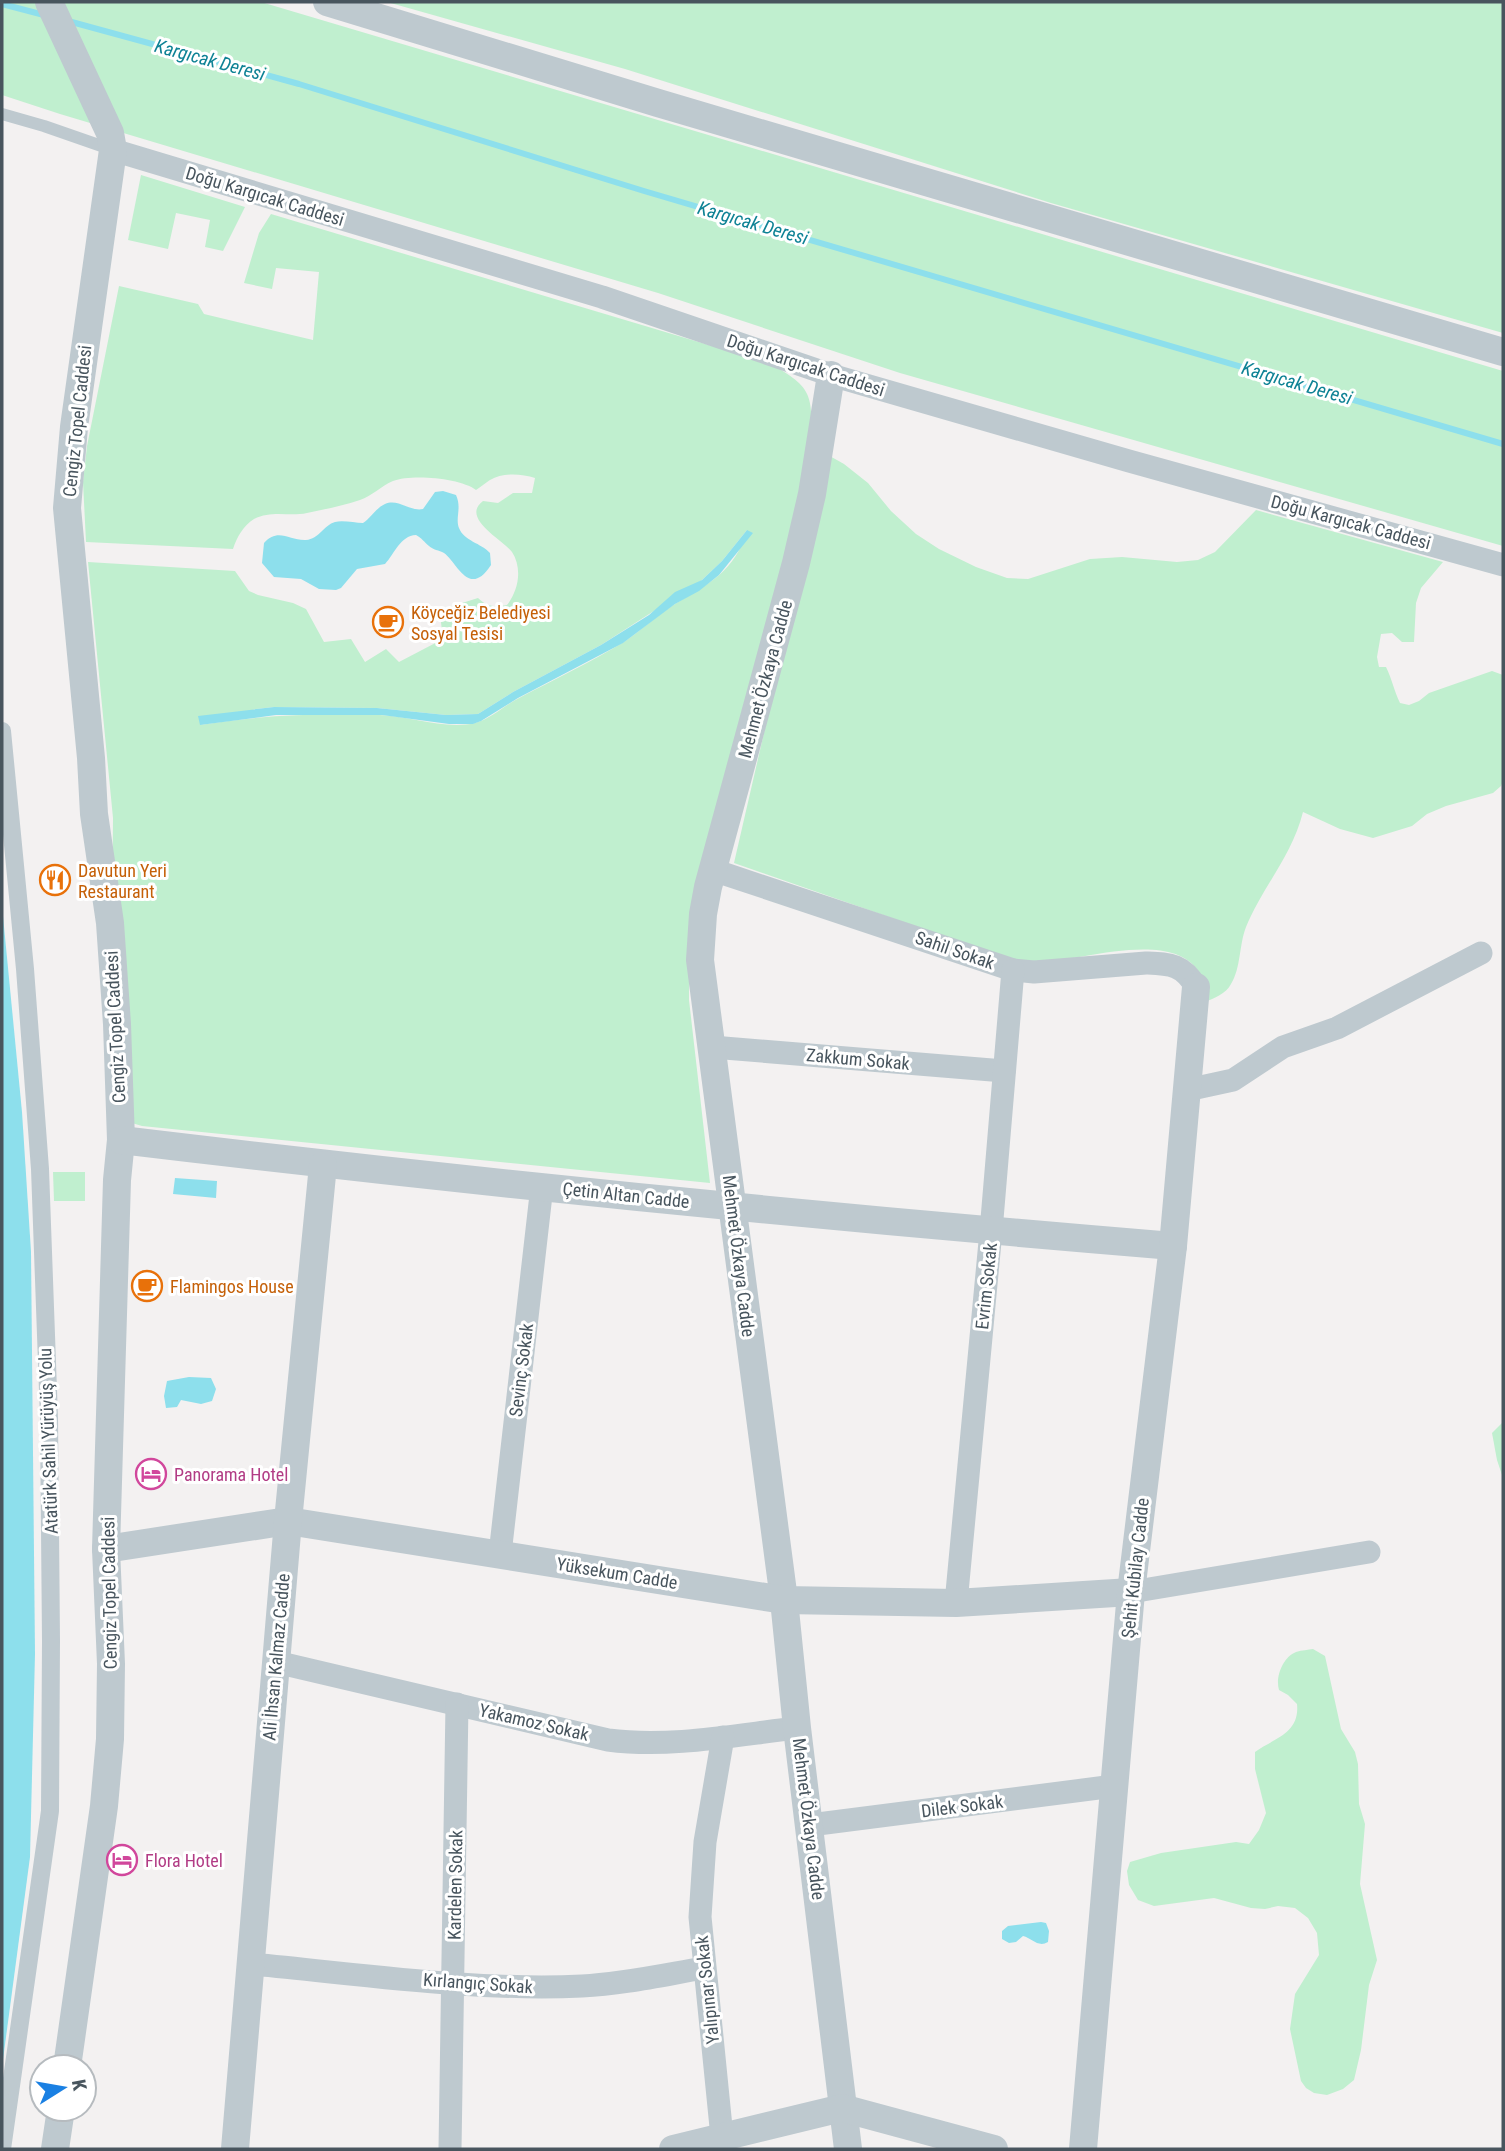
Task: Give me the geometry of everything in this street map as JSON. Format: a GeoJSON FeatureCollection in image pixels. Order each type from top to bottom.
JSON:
{"type":"FeatureCollection","features":[{"type":"Feature","properties":{"kind":"street"},"geometry":{"type":"LineString","coordinates":[[49,2],[111,142]]}},
{"type":"Feature","properties":{"kind":"street"},"geometry":{"type":"LineString","coordinates":[[327,2],[658,103],[1503,352]]}},
{"type":"Feature","properties":{"kind":"street","name":"Doğu Kargıcak Caddesi"},"geometry":{"type":"LineString","coordinates":[[111,142],[601,297],[831,375],[1503,565]]}},
{"type":"Feature","properties":{"kind":"street","name":"Cengiz Topel Caddesi"},"geometry":{"type":"LineString","coordinates":[[69,2053],[104,1806],[110,1738],[111,1664],[106,1549],[121,1140],[110,923],[94,814],[68,508],[74,427],[111,142]]}},
{"type":"Feature","properties":{"kind":"street","name":"Mehmet Özkaya Cadde"},"geometry":{"type":"LineString","coordinates":[[831,375],[800,550],[713,870],[703,914],[700,961],[784,1600],[848,2149]]}},
{"type":"Feature","properties":{"kind":"street","name":"Atatürk Sahil Yürüyüş Yolu"},"geometry":{"type":"LineString","coordinates":[[2,730],[25,969],[40,1169],[49,1418],[51,1615],[50,1811],[2,2149]]}},
{"type":"Feature","properties":{"kind":"street","name":"Sahil Sokak"},"geometry":{"type":"LineString","coordinates":[[713,870],[1013,970],[1034,972],[1146,963],[1164,964],[1178,967],[1189,974],[1196,988]]}},
{"type":"Feature","properties":{"kind":"street"},"geometry":{"type":"LineString","coordinates":[[1187,1090],[1233,1080],[1283,1047],[1337,1028],[1481,953]]}},
{"type":"Feature","properties":{"kind":"street","name":"Evrim Sokak"},"geometry":{"type":"LineString","coordinates":[[956,1603],[992,1231],[1013,970]]}},
{"type":"Feature","properties":{"kind":"street","name":"Şehit Kubilay Cadde"},"geometry":{"type":"LineString","coordinates":[[1083,2149],[1131,1592],[1173,1246],[1196,988]]}},
{"type":"Feature","properties":{"kind":"street","name":"Zakkum Sokak"},"geometry":{"type":"LineString","coordinates":[[712,1047],[1004,1071]]}},
{"type":"Feature","properties":{"kind":"street","name":"Çetin Altan Cadde"},"geometry":{"type":"LineString","coordinates":[[121,1140],[323,1164],[733,1206],[1173,1246]]}},
{"type":"Feature","properties":{"kind":"street","name":"Ali İhsan Kalmaz Cadde"},"geometry":{"type":"LineString","coordinates":[[235,2149],[288,1521],[323,1164]]}},
{"type":"Feature","properties":{"kind":"street","name":"Sevinç Sokak"},"geometry":{"type":"LineString","coordinates":[[500,1554],[542,1186]]}},
{"type":"Feature","properties":{"kind":"street","name":"Yüksekum Cadde"},"geometry":{"type":"LineString","coordinates":[[106,1549],[288,1521],[784,1600],[956,1603],[1131,1592]]}},
{"type":"Feature","properties":{"kind":"street"},"geometry":{"type":"LineString","coordinates":[[1131,1592],[1369,1552]]}},
{"type":"Feature","properties":{"kind":"street","name":"Yakamoz Sokak"},"geometry":{"type":"LineString","coordinates":[[276,1662],[628,1742],[649,1743],[723,1737],[797,1728]]}},
{"type":"Feature","properties":{"kind":"street","name":"Kardelen Sokak"},"geometry":{"type":"LineString","coordinates":[[450,2149],[457,1704]]}},
{"type":"Feature","properties":{"kind":"street","name":"Yalıpınar Sokak"},"geometry":{"type":"LineString","coordinates":[[722,2137],[700,1917],[705,1842],[723,1737]]}},
{"type":"Feature","properties":{"kind":"street","name":"Dilek Sokak"},"geometry":{"type":"LineString","coordinates":[[810,1825],[1114,1786]]}},
{"type":"Feature","properties":{"kind":"street","name":"Kırlangıç Sokak"},"geometry":{"type":"LineString","coordinates":[[251,1964],[509,1986],[584,1986],[704,1968]]}},
{"type":"Feature","properties":{"kind":"street"},"geometry":{"type":"LineString","coordinates":[[673,2149],[842,2108],[994,2149]]}},
{"type":"Feature","properties":{"kind":"street"},"geometry":{"type":"LineString","coordinates":[[55,2149],[59,2123]]}},
{"type":"Feature","properties":{"kind":"lane"},"geometry":{"type":"LineString","coordinates":[[2,114],[111,142]]}},
{"type":"Feature","properties":{"kind":"green space"},"geometry":{"type":"Polygon","coordinates":[[[2,2],[261,2],[1503,371],[1503,546],[900,373],[658,293],[2,95],[2,2]]]}},
{"type":"Feature","properties":{"kind":"green space"},"geometry":{"type":"Polygon","coordinates":[[[387,2],[1503,2],[1503,333],[1051,203],[625,69],[387,2]]]}},
{"type":"Feature","properties":{"kind":"green space"},"geometry":{"type":"Polygon","coordinates":[[[141,175],[245,207],[223,251],[205,247],[210,220],[176,213],[168,249],[128,240],[141,175]]]}},
{"type":"Feature","properties":{"kind":"green space"},"geometry":{"type":"Polygon","coordinates":[[[271,214],[769,363],[795,380],[808,395],[812,447],[689,950],[689,1000],[710,1183],[142,1126],[122,1120],[112,930],[113,818],[88,562],[235,571],[249,591],[306,609],[324,642],[351,639],[365,662],[386,649],[399,662],[443,639],[440,614],[446,608],[478,598],[491,606],[507,605],[518,580],[517,565],[512,552],[480,521],[477,508],[483,501],[498,503],[513,493],[532,493],[535,478],[501,476],[476,490],[448,480],[401,479],[347,504],[301,514],[261,516],[241,532],[233,549],[86,542],[83,482],[87,446],[119,286],[198,304],[204,314],[313,340],[319,272],[276,268],[272,289],[244,283],[259,233],[271,214]],[[747,530],[722,561],[702,580],[601,645],[478,714],[446,715],[377,708],[274,707],[256,709],[200,725],[268,717],[334,714],[391,716],[452,725],[481,721],[624,642],[668,608],[719,575],[742,544],[747,530]]]}},
{"type":"Feature","properties":{"kind":"green space"},"geometry":{"type":"Polygon","coordinates":[[[828,455],[868,483],[891,511],[916,534],[976,567],[1007,578],[1028,579],[1090,559],[1122,557],[1177,562],[1198,560],[1215,552],[1256,510],[1443,562],[1421,588],[1416,603],[1414,642],[1402,642],[1392,633],[1381,634],[1377,657],[1379,667],[1386,667],[1400,703],[1409,705],[1429,693],[1492,671],[1503,675],[1501,786],[1493,793],[1427,814],[1412,826],[1373,838],[1340,829],[1303,812],[1292,843],[1246,927],[1237,971],[1231,984],[1223,993],[1205,1002],[1198,971],[1185,958],[1166,952],[1121,951],[1033,963],[1012,960],[734,863],[828,455]]]}},
{"type":"Feature","properties":{"kind":"green space"},"geometry":{"type":"Polygon","coordinates":[[[53,1172],[85,1172],[85,1201],[54,1201],[53,1172]]]}},
{"type":"Feature","properties":{"kind":"green space"},"geometry":{"type":"Polygon","coordinates":[[[1503,1422],[1503,1478],[1492,1433],[1503,1422]]]}},
{"type":"Feature","properties":{"kind":"green space"},"geometry":{"type":"Polygon","coordinates":[[[1313,1649],[1325,1656],[1341,1729],[1355,1752],[1358,1764],[1359,1804],[1365,1824],[1360,1884],[1377,1960],[1369,1985],[1361,2050],[1354,2080],[1343,2089],[1327,2095],[1314,2093],[1301,2081],[1290,2029],[1295,1994],[1319,1955],[1317,1933],[1308,1918],[1295,1908],[1251,1908],[1214,1898],[1154,1906],[1138,1900],[1129,1885],[1127,1871],[1130,1862],[1161,1853],[1236,1842],[1249,1844],[1266,1813],[1255,1769],[1255,1752],[1290,1729],[1297,1714],[1297,1704],[1279,1690],[1279,1674],[1291,1655],[1313,1649]]]}},
{"type":"Feature","properties":{"kind":"water"},"geometry":{"type":"Polygon","coordinates":[[[443,491],[456,495],[461,532],[490,553],[491,565],[476,579],[464,575],[449,557],[416,535],[406,538],[385,564],[357,569],[341,588],[336,590],[319,589],[301,579],[274,577],[262,563],[264,543],[274,536],[311,539],[335,522],[363,523],[385,504],[423,509],[435,492],[443,491]]]}},
{"type":"Feature","properties":{"kind":"water"},"geometry":{"type":"Polygon","coordinates":[[[747,530],[753,533],[719,575],[699,591],[675,604],[623,643],[473,724],[449,724],[382,715],[276,715],[200,725],[198,716],[274,707],[377,708],[446,715],[478,714],[601,645],[649,615],[675,592],[702,580],[722,561],[747,530]]]}},
{"type":"Feature","properties":{"kind":"water"},"geometry":{"type":"Polygon","coordinates":[[[2,906],[22,1112],[31,1252],[35,1654],[30,1857],[2,2067],[2,906]]]}},
{"type":"Feature","properties":{"kind":"water"},"geometry":{"type":"Polygon","coordinates":[[[175,1178],[217,1181],[216,1198],[173,1194],[175,1178]]]}},
{"type":"Feature","properties":{"kind":"water"},"geometry":{"type":"Polygon","coordinates":[[[189,1377],[211,1378],[216,1389],[212,1401],[201,1404],[181,1400],[177,1407],[166,1408],[164,1396],[167,1381],[189,1377]]]}},
{"type":"Feature","properties":{"kind":"water"},"geometry":{"type":"Polygon","coordinates":[[[1046,1923],[1049,1931],[1048,1942],[1044,1944],[1023,1936],[1016,1942],[1009,1943],[1002,1939],[1002,1931],[1008,1926],[1046,1923]]]}},
{"type":"Feature","properties":{"kind":"waterway","name":"Kargıcak Deresi"},"geometry":{"type":"LineString","coordinates":[[2,4],[44,15]]}},
{"type":"Feature","properties":{"kind":"waterway","name":"Kargıcak Deresi"},"geometry":{"type":"LineString","coordinates":[[68,21],[299,84],[644,191],[1503,444]]}},
{"type":"Feature","properties":{"kind":"place","name":"Köyceğiz Belediyesi Sosyal Tesisi"},"geometry":{"type":"Point","coordinates":[388,622]}},
{"type":"Feature","properties":{"kind":"place","name":"Davutun Yeri Restaurant"},"geometry":{"type":"Point","coordinates":[55,880]}},
{"type":"Feature","properties":{"kind":"place","name":"Flamingos House"},"geometry":{"type":"Point","coordinates":[147,1286]}},
{"type":"Feature","properties":{"kind":"place","name":"Panorama Hotel"},"geometry":{"type":"Point","coordinates":[151,1474]}},
{"type":"Feature","properties":{"kind":"place","name":"Flora Hotel"},"geometry":{"type":"Point","coordinates":[122,1860]}}]}
